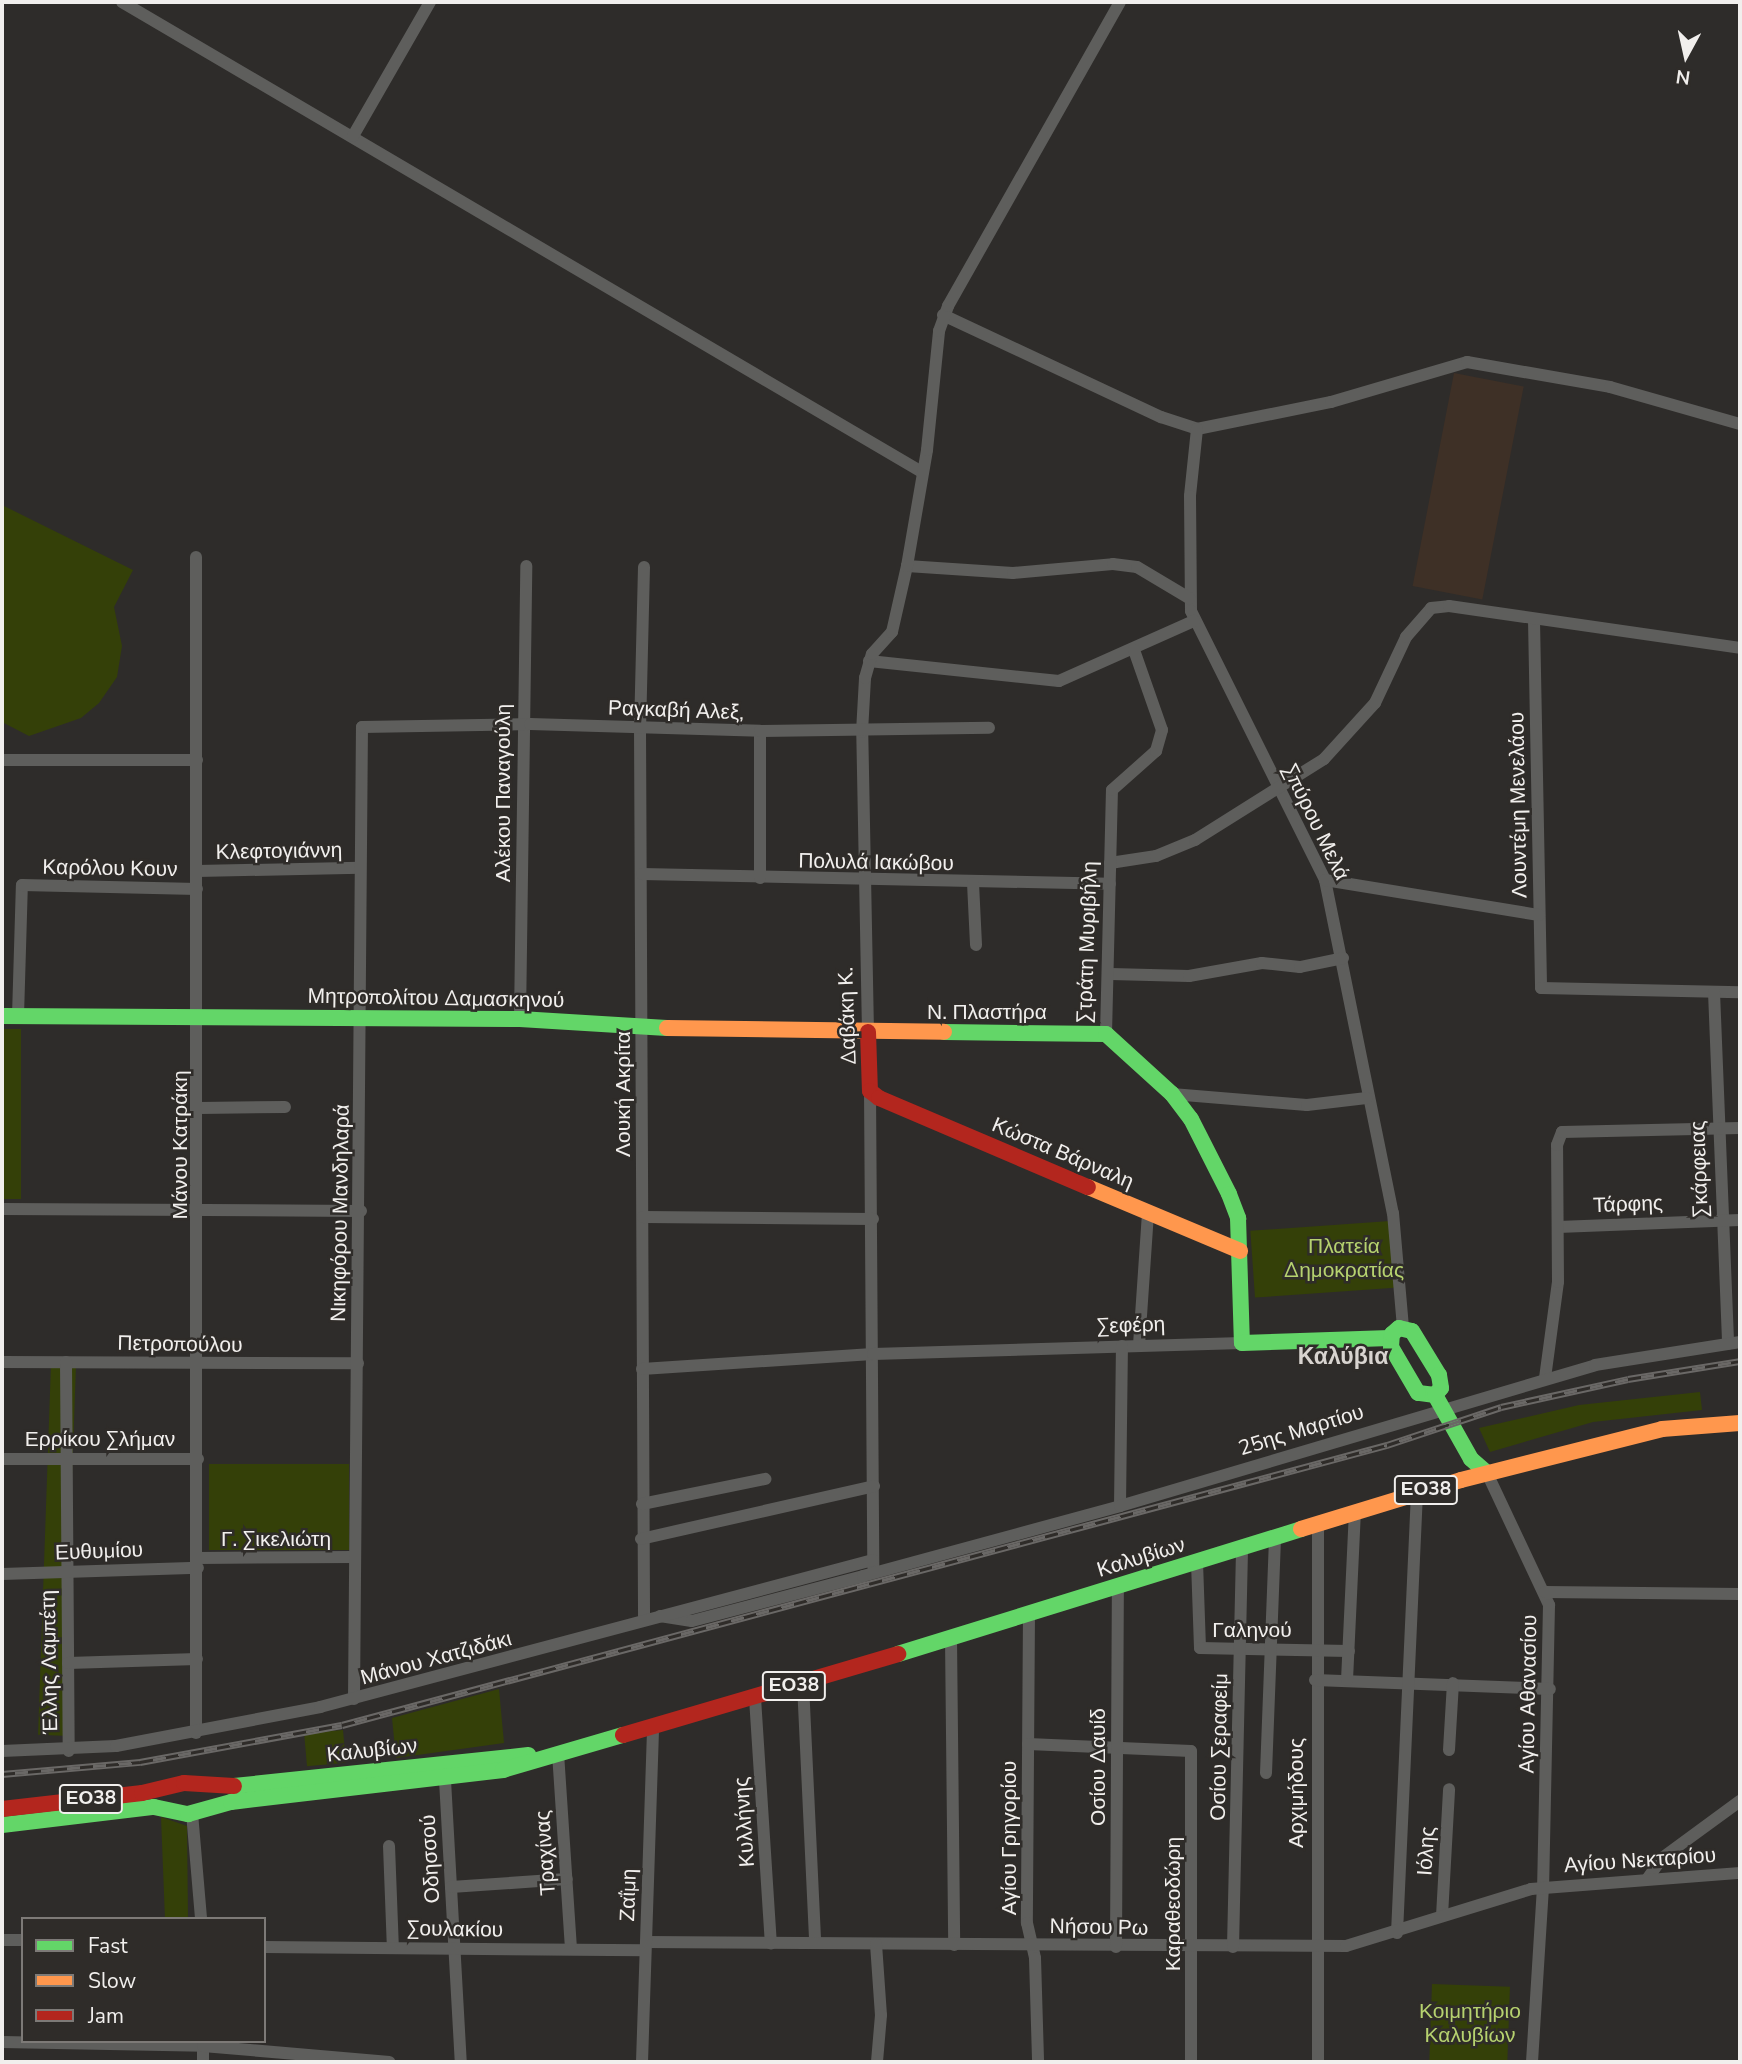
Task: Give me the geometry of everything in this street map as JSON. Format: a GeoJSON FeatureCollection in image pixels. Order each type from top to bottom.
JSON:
{"type":"FeatureCollection","features":[{"type":"Feature","properties":{"kind":"main road","name":"Μητροπολίτου Δαμασκηνού"},"geometry":{"type":"LineString","coordinates":[[10,1016],[520,1019],[642,1028],[868,1032]]}},
{"type":"Feature","properties":{"kind":"main road","name":"Ν. Πλαστήρα"},"geometry":{"type":"LineString","coordinates":[[868,1032],[1106,1034]]}},
{"type":"Feature","properties":{"kind":"main road","name":"Δαβάκη Κ."},"geometry":{"type":"LineString","coordinates":[[868,1032],[870,1091]]}},
{"type":"Feature","properties":{"kind":"main road","name":"Στράτη Μυριβήλη"},"geometry":{"type":"LineString","coordinates":[[1106,1034],[1172,1094],[1204,1143],[1234,1207],[1240,1251],[1242,1343]]}},
{"type":"Feature","properties":{"kind":"main road","name":"Κώστα Βάρναλη"},"geometry":{"type":"LineString","coordinates":[[870,1091],[1240,1251]]}},
{"type":"Feature","properties":{"kind":"main road"},"geometry":{"type":"LineString","coordinates":[[1439,1401],[1418,1393],[1390,1338],[1404,1328],[1415,1334],[1439,1375],[1442,1384],[1439,1401],[1471,1459],[1487,1473]]}},
{"type":"Feature","properties":{"kind":"main road","name":"Σεφέρη"},"geometry":{"type":"LineString","coordinates":[[1242,1343],[1390,1338]]}},
{"type":"Feature","properties":{"kind":"main road","name":"Καλυβίων"},"geometry":{"type":"LineString","coordinates":[[2,1825],[154,1807],[188,1812],[231,1802],[444,1780],[503,1770],[803,1684],[1487,1473],[1661,1429],[1740,1423]]}},
{"type":"Feature","properties":{"kind":"main road","name":"Καλυβίων"},"geometry":{"type":"LineString","coordinates":[[2,1809],[142,1793],[185,1784],[225,1787],[491,1756],[558,1754]]}},
{"type":"Feature","properties":{"kind":"main road"},"geometry":{"type":"LineString","coordinates":[[185,1784],[202,1796],[188,1812],[170,1798],[185,1784]]}},
{"type":"Feature","properties":{"kind":"street"},"geometry":{"type":"LineString","coordinates":[[122,2],[920,471]]}},
{"type":"Feature","properties":{"kind":"street"},"geometry":{"type":"LineString","coordinates":[[353,136],[430,2]]}},
{"type":"Feature","properties":{"kind":"street"},"geometry":{"type":"LineString","coordinates":[[869,661],[892,632],[907,566],[920,471],[927,450],[943,315],[1120,2]]}},
{"type":"Feature","properties":{"kind":"street"},"geometry":{"type":"LineString","coordinates":[[943,315],[1161,417],[1197,429],[1331,402],[1467,362],[1610,387],[1740,424]]}},
{"type":"Feature","properties":{"kind":"street","name":"Σπύρου Μελά"},"geometry":{"type":"LineString","coordinates":[[1197,429],[1190,496],[1189,598],[1194,621],[1325,880],[1343,958],[1367,1098],[1396,1237],[1404,1328]]}},
{"type":"Feature","properties":{"kind":"street","name":"Μάνου Κατράκη"},"geometry":{"type":"LineString","coordinates":[[196,557],[200,1210],[196,1732]]}},
{"type":"Feature","properties":{"kind":"street"},"geometry":{"type":"LineString","coordinates":[[907,566],[1013,573],[1113,564],[1138,568],[1189,598]]}},
{"type":"Feature","properties":{"kind":"street","name":"Αλέκου Παναγούλη"},"geometry":{"type":"LineString","coordinates":[[520,1019],[526,566]]}},
{"type":"Feature","properties":{"kind":"street","name":"Λουκή Ακρίτα"},"geometry":{"type":"LineString","coordinates":[[644,567],[640,728],[644,1620]]}},
{"type":"Feature","properties":{"kind":"street"},"geometry":{"type":"LineString","coordinates":[[1110,863],[1142,860],[1178,848],[1280,790],[1324,760],[1375,703],[1406,637],[1431,608],[1449,606],[1740,648]]}},
{"type":"Feature","properties":{"kind":"street","name":"Λουντέμη Μενελάου"},"geometry":{"type":"LineString","coordinates":[[1534,620],[1541,988],[1714,992]]}},
{"type":"Feature","properties":{"kind":"street"},"geometry":{"type":"LineString","coordinates":[[869,661],[1059,681],[1134,650],[1194,621]]}},
{"type":"Feature","properties":{"kind":"street","name":"Στράτη Μυριβήλη"},"geometry":{"type":"LineString","coordinates":[[1106,1034],[1111,974],[1112,790],[1156,751],[1162,730],[1134,650]]}},
{"type":"Feature","properties":{"kind":"street","name":"Δαβάκη Κ."},"geometry":{"type":"LineString","coordinates":[[868,1032],[862,732],[869,661]]}},
{"type":"Feature","properties":{"kind":"street","name":"Ραγκαβή Αλεξ,"},"geometry":{"type":"LineString","coordinates":[[362,727],[522,724],[760,732],[989,728]]}},
{"type":"Feature","properties":{"kind":"street","name":"Νικηφόρου Μανδηλαρά"},"geometry":{"type":"LineString","coordinates":[[354,1699],[361,1211],[362,727]]}},
{"type":"Feature","properties":{"kind":"street"},"geometry":{"type":"LineString","coordinates":[[760,732],[760,878]]}},
{"type":"Feature","properties":{"kind":"street"},"geometry":{"type":"LineString","coordinates":[[2,760],[197,760]]}},
{"type":"Feature","properties":{"kind":"street","name":"Κλεφτογιάννη"},"geometry":{"type":"LineString","coordinates":[[197,871],[360,869]]}},
{"type":"Feature","properties":{"kind":"street","name":"Πολυλά Ιακώβου"},"geometry":{"type":"LineString","coordinates":[[642,874],[864,882],[1110,884]]}},
{"type":"Feature","properties":{"kind":"street"},"geometry":{"type":"LineString","coordinates":[[1325,880],[1539,915]]}},
{"type":"Feature","properties":{"kind":"street"},"geometry":{"type":"LineString","coordinates":[[973,883],[976,945]]}},
{"type":"Feature","properties":{"kind":"street","name":"Καρόλου Κουν"},"geometry":{"type":"LineString","coordinates":[[10,1016],[22,885],[197,889]]}},
{"type":"Feature","properties":{"kind":"street"},"geometry":{"type":"LineString","coordinates":[[1111,974],[1189,976],[1262,963],[1300,967],[1343,958]]}},
{"type":"Feature","properties":{"kind":"street"},"geometry":{"type":"LineString","coordinates":[[1714,992],[1740,992]]}},
{"type":"Feature","properties":{"kind":"street","name":"Σκάρφειας"},"geometry":{"type":"LineString","coordinates":[[1714,992],[1721,1221],[1734,1343]]}},
{"type":"Feature","properties":{"kind":"street","name":"Δαβάκη Κ."},"geometry":{"type":"LineString","coordinates":[[870,1091],[874,1565]]}},
{"type":"Feature","properties":{"kind":"street"},"geometry":{"type":"LineString","coordinates":[[1172,1094],[1307,1105],[1367,1098]]}},
{"type":"Feature","properties":{"kind":"street"},"geometry":{"type":"LineString","coordinates":[[199,1108],[285,1107]]}},
{"type":"Feature","properties":{"kind":"street"},"geometry":{"type":"LineString","coordinates":[[1545,1378],[1559,1282],[1557,1145],[1566,1131],[1740,1128]]}},
{"type":"Feature","properties":{"kind":"street"},"geometry":{"type":"LineString","coordinates":[[2,1209],[361,1211]]}},
{"type":"Feature","properties":{"kind":"street"},"geometry":{"type":"LineString","coordinates":[[1139,1345],[1148,1212]]}},
{"type":"Feature","properties":{"kind":"street"},"geometry":{"type":"LineString","coordinates":[[643,1217],[873,1219]]}},
{"type":"Feature","properties":{"kind":"street","name":"Τάρφης"},"geometry":{"type":"LineString","coordinates":[[1558,1227],[1740,1220]]}},
{"type":"Feature","properties":{"kind":"street","name":"Σεφέρη"},"geometry":{"type":"LineString","coordinates":[[642,1368],[873,1354],[1242,1343]]}},
{"type":"Feature","properties":{"kind":"street","name":"25ης Μαρτίου"},"geometry":{"type":"LineString","coordinates":[[874,1565],[1120,1506],[1439,1401],[1625,1358],[1734,1343]]}},
{"type":"Feature","properties":{"kind":"street"},"geometry":{"type":"LineString","coordinates":[[1120,1506],[1122,1346]]}},
{"type":"Feature","properties":{"kind":"street","name":"Πετροπούλου"},"geometry":{"type":"LineString","coordinates":[[2,1362],[358,1363]]}},
{"type":"Feature","properties":{"kind":"street","name":"Έλλης Λαμπέτη"},"geometry":{"type":"LineString","coordinates":[[66,1362],[69,1751]]}},
{"type":"Feature","properties":{"kind":"street","name":"Ερρίκου Σλήμαν"},"geometry":{"type":"LineString","coordinates":[[2,1459],[198,1459]]}},
{"type":"Feature","properties":{"kind":"street","name":"Αγίου Αθανασίου"},"geometry":{"type":"LineString","coordinates":[[1487,1473],[1545,1592],[1551,1635],[1543,1887],[1532,2062]]}},
{"type":"Feature","properties":{"kind":"street"},"geometry":{"type":"LineString","coordinates":[[642,1504],[765,1479]]}},
{"type":"Feature","properties":{"kind":"street"},"geometry":{"type":"LineString","coordinates":[[642,1539],[874,1486]]}},
{"type":"Feature","properties":{"kind":"street"},"geometry":{"type":"LineString","coordinates":[[1397,1933],[1417,1493]]}},
{"type":"Feature","properties":{"kind":"street"},"geometry":{"type":"LineString","coordinates":[[1347,1680],[1355,1513]]}},
{"type":"Feature","properties":{"kind":"street","name":"Αρχιμήδους"},"geometry":{"type":"LineString","coordinates":[[1318,1524],[1315,1681],[1318,2062]]}},
{"type":"Feature","properties":{"kind":"street"},"geometry":{"type":"LineString","coordinates":[[1266,1773],[1275,1538]]}},
{"type":"Feature","properties":{"kind":"street","name":"Οσίου Σεραφείμ"},"geometry":{"type":"LineString","coordinates":[[1233,1947],[1242,1548]]}},
{"type":"Feature","properties":{"kind":"street","name":"Γ. Σικελιώτη"},"geometry":{"type":"LineString","coordinates":[[198,1563],[354,1557]]}},
{"type":"Feature","properties":{"kind":"street","name":"Γαληνού"},"geometry":{"type":"LineString","coordinates":[[1197,1562],[1198,1646],[1349,1651]]}},
{"type":"Feature","properties":{"kind":"street","name":"Ευθυμίου"},"geometry":{"type":"LineString","coordinates":[[2,1574],[198,1563]]}},
{"type":"Feature","properties":{"kind":"street","name":"Μάνου Χατζιδάκι"},"geometry":{"type":"LineString","coordinates":[[2,1751],[69,1751],[196,1732],[354,1699],[644,1620],[874,1565]]}},
{"type":"Feature","properties":{"kind":"street","name":"Οσίου Δαυίδ"},"geometry":{"type":"LineString","coordinates":[[1116,1947],[1118,1586]]}},
{"type":"Feature","properties":{"kind":"street"},"geometry":{"type":"LineString","coordinates":[[1545,1592],[1740,1594]]}},
{"type":"Feature","properties":{"kind":"street","name":"Αγίου Γρηγορίου"},"geometry":{"type":"LineString","coordinates":[[1029,1613],[1027,1923],[1031,1946],[1038,2062]]}},
{"type":"Feature","properties":{"kind":"street"},"geometry":{"type":"LineString","coordinates":[[951,1638],[954,1945]]}},
{"type":"Feature","properties":{"kind":"street"},"geometry":{"type":"LineString","coordinates":[[68,1663],[197,1659]]}},
{"type":"Feature","properties":{"kind":"street"},"geometry":{"type":"LineString","coordinates":[[1315,1681],[1409,1681],[1550,1689]]}},
{"type":"Feature","properties":{"kind":"street"},"geometry":{"type":"LineString","coordinates":[[1449,1750],[1453,1683]]}},
{"type":"Feature","properties":{"kind":"street"},"geometry":{"type":"LineString","coordinates":[[803,1684],[815,1944]]}},
{"type":"Feature","properties":{"kind":"street","name":"Κυλλήνης"},"geometry":{"type":"LineString","coordinates":[[755,1698],[771,1943]]}},
{"type":"Feature","properties":{"kind":"street","name":"Ζαΐμη"},"geometry":{"type":"LineString","coordinates":[[642,2062],[653,1729]]}},
{"type":"Feature","properties":{"kind":"street"},"geometry":{"type":"LineString","coordinates":[[1028,1744],[1117,1745]]}},
{"type":"Feature","properties":{"kind":"street","name":"Καραθεοδώρη"},"geometry":{"type":"LineString","coordinates":[[1117,1745],[1187,1750],[1193,1755],[1191,2062]]}},
{"type":"Feature","properties":{"kind":"street","name":"Τραχίνας"},"geometry":{"type":"LineString","coordinates":[[558,1754],[571,1950]]}},
{"type":"Feature","properties":{"kind":"street","name":"Οδησσού"},"geometry":{"type":"LineString","coordinates":[[444,1780],[461,2062]]}},
{"type":"Feature","properties":{"kind":"street","name":"Ιόλης"},"geometry":{"type":"LineString","coordinates":[[1441,1916],[1449,1789]]}},
{"type":"Feature","properties":{"kind":"street"},"geometry":{"type":"LineString","coordinates":[[1648,1878],[1662,1858],[1740,1801]]}},
{"type":"Feature","properties":{"kind":"street"},"geometry":{"type":"LineString","coordinates":[[188,1812],[201,1917]]}},
{"type":"Feature","properties":{"kind":"street"},"geometry":{"type":"LineString","coordinates":[[389,1846],[393,1948]]}},
{"type":"Feature","properties":{"kind":"street","name":"Αγίου Νεκταρίου"},"geometry":{"type":"LineString","coordinates":[[1543,1887],[1740,1873]]}},
{"type":"Feature","properties":{"kind":"street"},"geometry":{"type":"LineString","coordinates":[[451,1887],[567,1880]]}},
{"type":"Feature","properties":{"kind":"street","name":"Νήσου Ρω"},"geometry":{"type":"LineString","coordinates":[[646,1946],[771,1943],[1116,1947],[1359,1945],[1441,1916],[1543,1887]]}},
{"type":"Feature","properties":{"kind":"street"},"geometry":{"type":"LineString","coordinates":[[2,1940],[21,1940]]}},
{"type":"Feature","properties":{"kind":"street"},"geometry":{"type":"LineString","coordinates":[[876,1944],[881,2015],[877,2062]]}},
{"type":"Feature","properties":{"kind":"street","name":"Σουλακίου"},"geometry":{"type":"LineString","coordinates":[[266,1947],[571,1950],[646,1946]]}},
{"type":"Feature","properties":{"kind":"street"},"geometry":{"type":"LineString","coordinates":[[2,2042],[21,2042]]}},
{"type":"Feature","properties":{"kind":"street"},"geometry":{"type":"LineString","coordinates":[[102,2043],[203,2044],[389,2062]]}},
{"type":"Feature","properties":{"kind":"street"},"geometry":{"type":"LineString","coordinates":[[203,2044],[203,2062]]}},
{"type":"Feature","properties":{"kind":"shaded area"},"geometry":{"type":"Polygon","coordinates":[[[1454,373],[1524,387],[1482,600],[1413,586],[1454,373]]]}},
{"type":"Feature","properties":{"kind":"green space"},"geometry":{"type":"Polygon","coordinates":[[[2,505],[133,570],[114,607],[122,646],[117,677],[99,703],[81,718],[29,736],[2,722],[2,505]]]}},
{"type":"Feature","properties":{"kind":"green space"},"geometry":{"type":"Polygon","coordinates":[[[2,1029],[21,1029],[21,1199],[2,1199],[2,1029]]]}},
{"type":"Feature","properties":{"kind":"green space","name":"Πλατεία Δημοκρατίας"},"geometry":{"type":"Polygon","coordinates":[[[1390,1221],[1395,1288],[1255,1298],[1250,1231],[1390,1221]]]}},
{"type":"Feature","properties":{"kind":"green space"},"geometry":{"type":"Polygon","coordinates":[[[51,1364],[76,1365],[63,1736],[38,1735],[51,1364]]]}},
{"type":"Feature","properties":{"kind":"green space"},"geometry":{"type":"Polygon","coordinates":[[[1700,1392],[1702,1410],[1593,1422],[1490,1452],[1479,1428],[1579,1405],[1700,1392]]]}},
{"type":"Feature","properties":{"kind":"green space"},"geometry":{"type":"Polygon","coordinates":[[[209,1464],[349,1464],[349,1550],[209,1550],[209,1464]]]}},
{"type":"Feature","properties":{"kind":"green space"},"geometry":{"type":"Polygon","coordinates":[[[499,1689],[504,1743],[396,1758],[392,1718],[499,1689]]]}},
{"type":"Feature","properties":{"kind":"green space"},"geometry":{"type":"Polygon","coordinates":[[[343,1730],[346,1763],[307,1766],[304,1733],[343,1730]]]}},
{"type":"Feature","properties":{"kind":"green space"},"geometry":{"type":"Polygon","coordinates":[[[161,1817],[187,1826],[188,1917],[165,1917],[161,1817]]]}},
{"type":"Feature","properties":{"kind":"green space","name":"Κοιμητήριο Καλυβίων"},"geometry":{"type":"Polygon","coordinates":[[[1432,1984],[1510,1987],[1507,2062],[1429,2062],[1432,1984]]]}},
{"type":"Feature","properties":{"kind":"railway"},"geometry":{"type":"LineString","coordinates":[[2,1774],[140,1762],[342,1725],[1387,1445],[1501,1407],[1628,1379],[1740,1361]]}},
{"type":"Feature","properties":{"kind":"traffic: fast"},"geometry":{"type":"LineString","coordinates":[[2,1016],[520,1019],[667,1028]]}},
{"type":"Feature","properties":{"kind":"traffic: fast"},"geometry":{"type":"LineString","coordinates":[[944,1032],[1106,1034],[1172,1094],[1191,1119],[1229,1194],[1238,1218],[1242,1343],[1390,1338]]}},
{"type":"Feature","properties":{"kind":"traffic: fast"},"geometry":{"type":"LineString","coordinates":[[1399,1328],[1412,1331],[1439,1375],[1441,1388],[1435,1395],[1418,1393],[1391,1347],[1392,1334],[1399,1328]]}},
{"type":"Feature","properties":{"kind":"traffic: fast"},"geometry":{"type":"LineString","coordinates":[[1435,1395],[1471,1459],[1487,1473]]}},
{"type":"Feature","properties":{"kind":"traffic: fast"},"geometry":{"type":"LineString","coordinates":[[898,1654],[1301,1529]]}},
{"type":"Feature","properties":{"kind":"traffic: fast"},"geometry":{"type":"LineString","coordinates":[[2,1825],[154,1807],[188,1814],[231,1802],[503,1770],[623,1735]]}},
{"type":"Feature","properties":{"kind":"traffic: fast"},"geometry":{"type":"LineString","coordinates":[[234,1786],[528,1755]]}},
{"type":"Feature","properties":{"kind":"traffic: slow"},"geometry":{"type":"LineString","coordinates":[[667,1028],[944,1032]]}},
{"type":"Feature","properties":{"kind":"traffic: slow"},"geometry":{"type":"LineString","coordinates":[[1088,1187],[1240,1251]]}},
{"type":"Feature","properties":{"kind":"traffic: slow"},"geometry":{"type":"LineString","coordinates":[[1301,1529],[1461,1480],[1662,1429],[1740,1423]]}},
{"type":"Feature","properties":{"kind":"traffic: jam"},"geometry":{"type":"LineString","coordinates":[[868,1032],[870,1091],[879,1098],[1088,1187]]}},
{"type":"Feature","properties":{"kind":"traffic: jam"},"geometry":{"type":"LineString","coordinates":[[623,1735],[898,1654]]}},
{"type":"Feature","properties":{"kind":"traffic: jam"},"geometry":{"type":"LineString","coordinates":[[2,1809],[142,1793],[184,1783],[234,1786]]}},
{"type":"Feature","properties":{"kind":"district","name":"Καλύβια"},"geometry":{"type":"Point","coordinates":[1343,1357]}}]}
